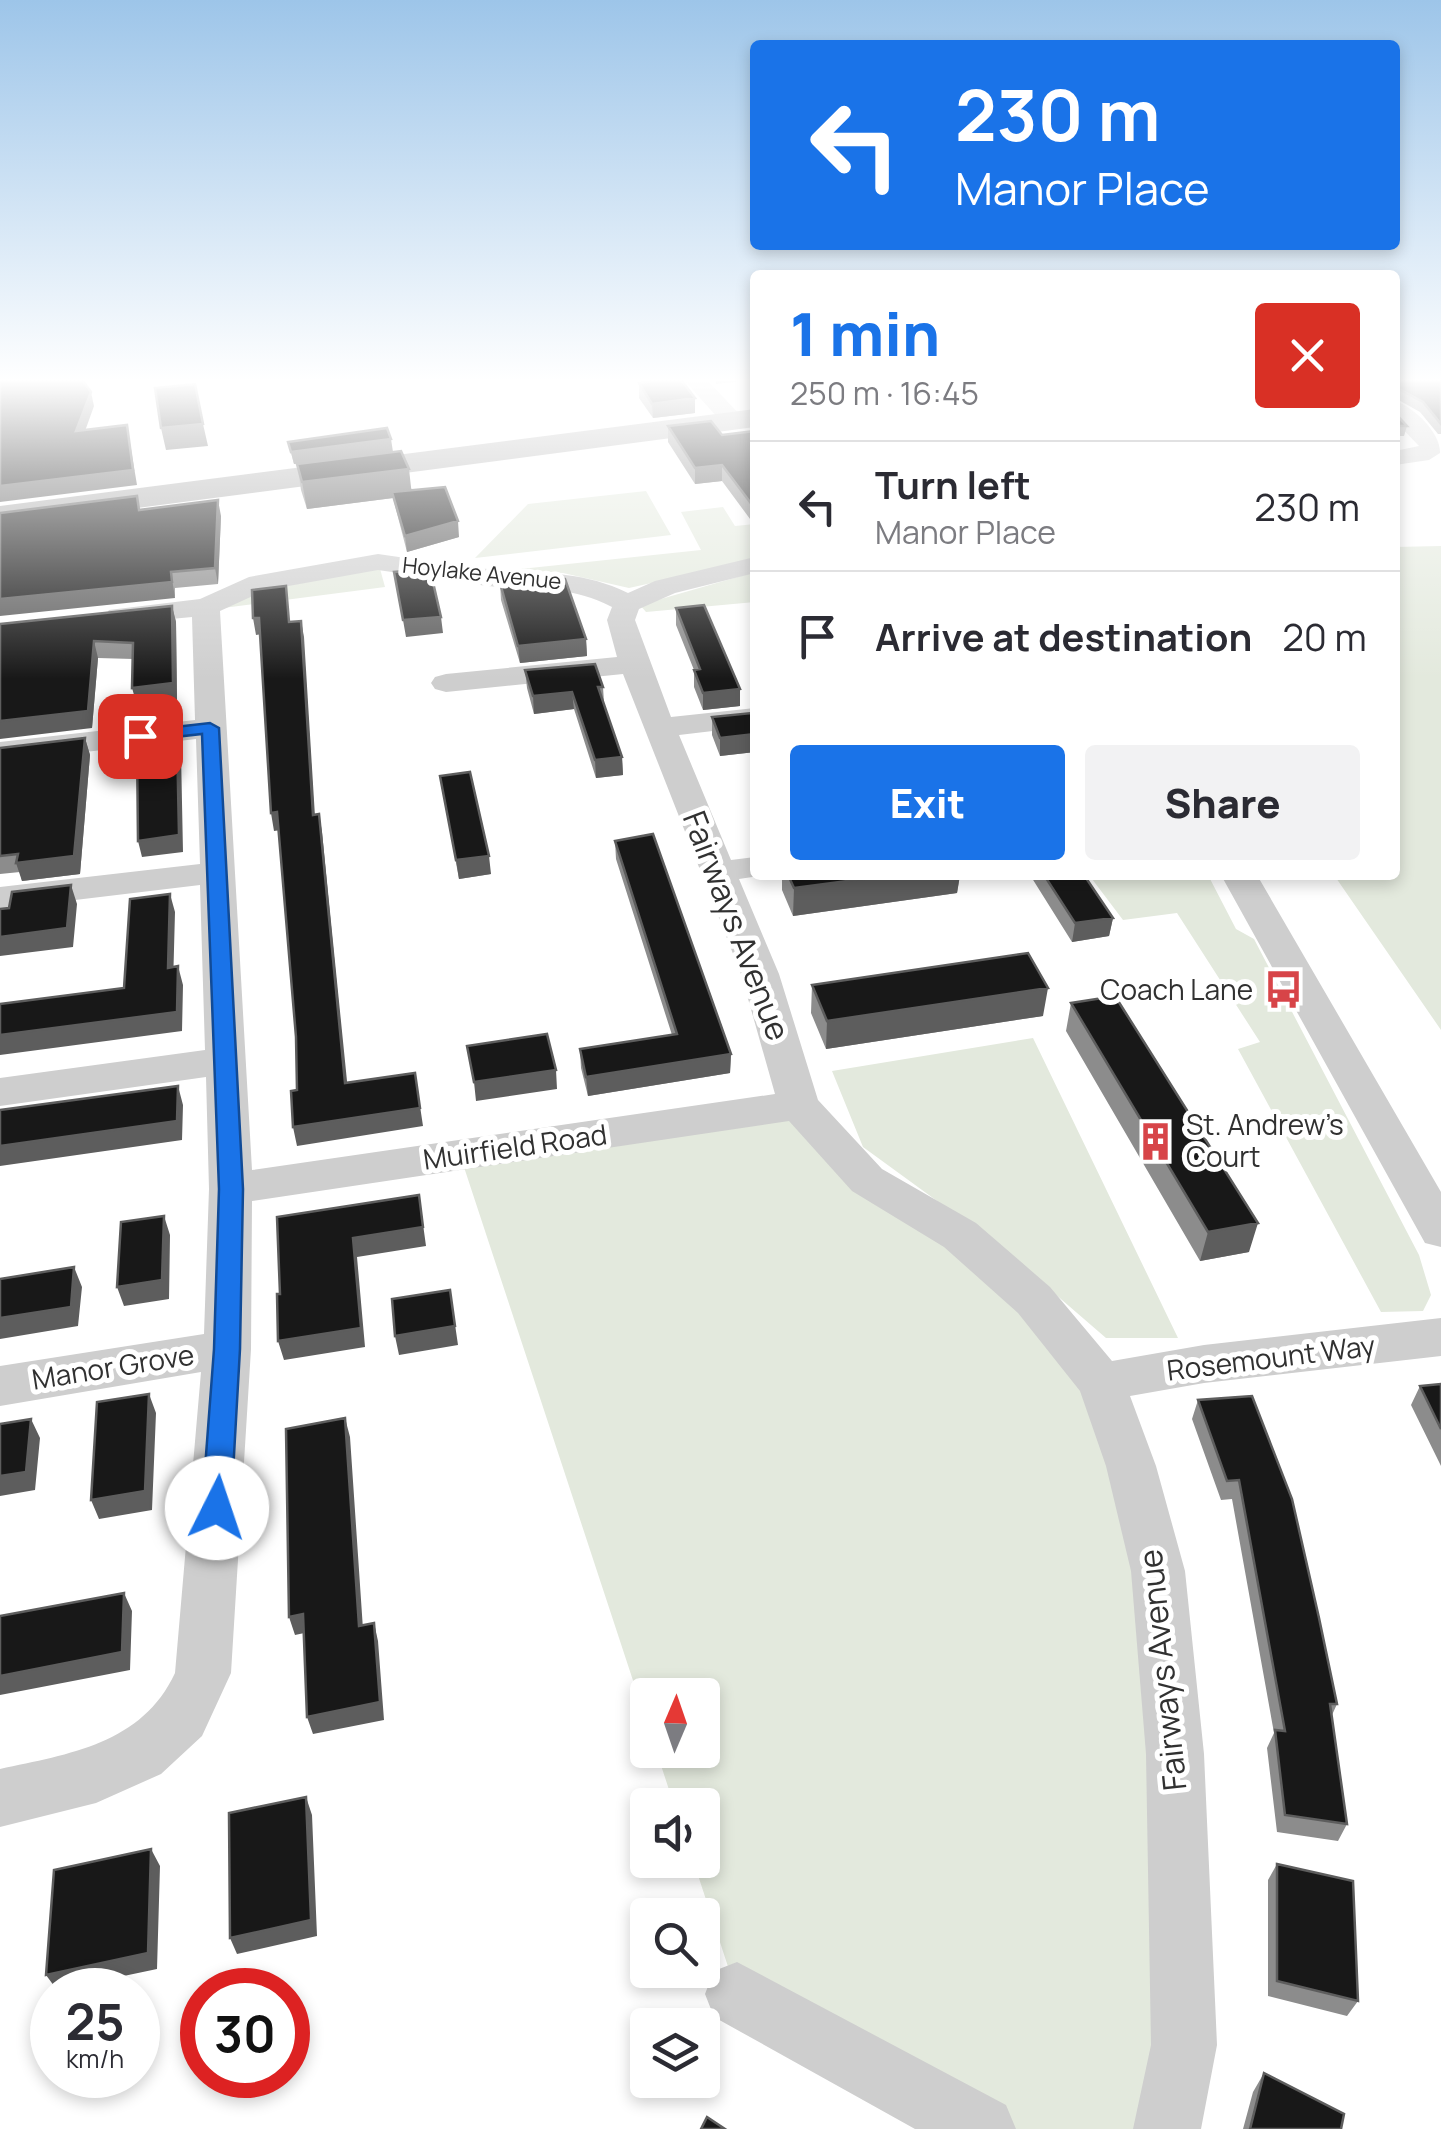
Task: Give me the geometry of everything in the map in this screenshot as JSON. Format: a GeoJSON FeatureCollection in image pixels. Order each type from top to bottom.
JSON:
{"type":"FeatureCollection","features":[{"type":"Feature","properties":{"kind":"main road"},"geometry":{"type":"LineString","coordinates":[[0,516],[276,480]]}},
{"type":"Feature","properties":{"kind":"street","name":"Hoylake Avenue"},"geometry":{"type":"LineString","coordinates":[[94,619],[206,607],[259,583],[378,562],[491,578],[562,580],[596,588],[627,604]]}},
{"type":"Feature","properties":{"kind":"street"},"geometry":{"type":"LineString","coordinates":[[627,604],[666,587],[750,566]]}},
{"type":"Feature","properties":{"kind":"street","name":"Fairways Avenue"},"geometry":{"type":"LineString","coordinates":[[627,604],[621,620],[634,664],[661,728],[735,869],[760,974],[799,1105],[868,1180],[960,1235],[1034,1300],[1101,1382],[1131,1466],[1158,1571],[1175,1754],[1184,2046],[1168,2129]]}},
{"type":"Feature","properties":{"kind":"street"},"geometry":{"type":"LineString","coordinates":[[0,1798],[109,1773],[148,1750],[179,1721],[203,1673],[227,1349],[231,1189],[206,607]]}},
{"type":"Feature","properties":{"kind":"street"},"geometry":{"type":"LineString","coordinates":[[446,683],[634,664]]}},
{"type":"Feature","properties":{"kind":"street"},"geometry":{"type":"LineString","coordinates":[[661,728],[750,717]]}},
{"type":"Feature","properties":{"kind":"street"},"geometry":{"type":"LineString","coordinates":[[0,752],[210,728]]}},
{"type":"Feature","properties":{"kind":"street"},"geometry":{"type":"LineString","coordinates":[[0,898],[217,872]]}},
{"type":"Feature","properties":{"kind":"street"},"geometry":{"type":"LineString","coordinates":[[1242,880],[1441,1231]]}},
{"type":"Feature","properties":{"kind":"street"},"geometry":{"type":"LineString","coordinates":[[0,1092],[226,1061]]}},
{"type":"Feature","properties":{"kind":"street","name":"Muirfield Road"},"geometry":{"type":"LineString","coordinates":[[231,1189],[799,1105]]}},
{"type":"Feature","properties":{"kind":"street","name":"Rosemount Way"},"geometry":{"type":"LineString","coordinates":[[1101,1382],[1204,1364],[1441,1336]]}},
{"type":"Feature","properties":{"kind":"street","name":"Manor Grove"},"geometry":{"type":"LineString","coordinates":[[0,1386],[227,1349]]}},
{"type":"Feature","properties":{"kind":"street"},"geometry":{"type":"LineString","coordinates":[[737,1994],[982,2129]]}},
{"type":"Feature","properties":{"kind":"shaded area"},"geometry":{"type":"Polygon","coordinates":[[[646,491],[671,535],[475,558],[528,504],[646,491]]]}},
{"type":"Feature","properties":{"kind":"shaded area"},"geometry":{"type":"Polygon","coordinates":[[[723,507],[735,526],[750,524],[750,561],[629,588],[563,573],[511,570],[701,550],[681,512],[723,507]]]}},
{"type":"Feature","properties":{"kind":"shaded area"},"geometry":{"type":"Polygon","coordinates":[[[1441,546],[1441,1030],[1337,880],[1400,880],[1400,547],[1441,546]]]}},
{"type":"Feature","properties":{"kind":"shaded area"},"geometry":{"type":"Polygon","coordinates":[[[379,565],[385,587],[223,608],[239,595],[379,565]]]}},
{"type":"Feature","properties":{"kind":"shaded area"},"geometry":{"type":"Polygon","coordinates":[[[750,573],[750,602],[646,612],[640,605],[750,573]]]}},
{"type":"Feature","properties":{"kind":"shaded area"},"geometry":{"type":"Polygon","coordinates":[[[1093,880],[1211,880],[1236,929],[1254,939],[1419,1255],[1431,1295],[1423,1311],[1381,1312],[1238,1049],[1260,1042],[1177,913],[1123,920],[1093,880]]]}},
{"type":"Feature","properties":{"kind":"shaded area"},"geometry":{"type":"Polygon","coordinates":[[[1033,1038],[1178,1338],[1106,1338],[1003,1249],[863,1147],[832,1071],[1033,1038]]]}},
{"type":"Feature","properties":{"kind":"shaded area"},"geometry":{"type":"Polygon","coordinates":[[[799,1105],[1034,1300],[1131,1466],[1167,2129],[982,2129],[737,1994],[720,1942],[720,1898],[705,1898],[699,1878],[720,1878],[720,1788],[668,1788],[662,1768],[720,1768],[720,1678],[632,1678],[460,1155],[799,1105]]]}},
{"type":"Feature","properties":{"kind":"building"},"geometry":{"type":"Polygon","coordinates":[[[0,480],[47,480],[0,486],[0,480]]]}},
{"type":"Feature","properties":{"kind":"building"},"geometry":{"type":"Polygon","coordinates":[[[734,480],[750,480],[750,502],[734,480]]]}},
{"type":"Feature","properties":{"kind":"building"},"geometry":{"type":"Polygon","coordinates":[[[445,487],[458,521],[405,536],[392,492],[445,487]]]}},
{"type":"Feature","properties":{"kind":"building"},"geometry":{"type":"Polygon","coordinates":[[[137,496],[139,510],[218,500],[215,568],[171,572],[172,582],[0,599],[0,513],[137,496]]]}},
{"type":"Feature","properties":{"kind":"building"},"geometry":{"type":"Polygon","coordinates":[[[430,569],[441,617],[403,620],[394,572],[430,569]]]}},
{"type":"Feature","properties":{"kind":"building"},"geometry":{"type":"Polygon","coordinates":[[[565,579],[586,639],[518,646],[500,583],[565,579]]]}},
{"type":"Feature","properties":{"kind":"building"},"geometry":{"type":"Polygon","coordinates":[[[286,586],[289,622],[301,621],[313,815],[319,814],[345,1083],[415,1073],[420,1108],[293,1127],[291,1091],[297,1090],[296,1037],[277,812],[271,813],[259,618],[253,618],[252,590],[286,586]]]}},
{"type":"Feature","properties":{"kind":"building"},"geometry":{"type":"Polygon","coordinates":[[[704,605],[740,689],[703,693],[694,670],[700,669],[676,608],[704,605]]]}},
{"type":"Feature","properties":{"kind":"building"},"geometry":{"type":"Polygon","coordinates":[[[172,606],[173,683],[132,688],[133,643],[94,641],[88,711],[0,721],[0,624],[172,606]]]}},
{"type":"Feature","properties":{"kind":"building"},"geometry":{"type":"Polygon","coordinates":[[[595,664],[603,687],[598,687],[622,757],[595,760],[572,692],[533,696],[525,670],[595,664]]]}},
{"type":"Feature","properties":{"kind":"building"},"geometry":{"type":"Polygon","coordinates":[[[750,713],[750,735],[720,738],[712,717],[750,713]]]}},
{"type":"Feature","properties":{"kind":"building"},"geometry":{"type":"Polygon","coordinates":[[[85,738],[74,856],[16,863],[18,854],[0,856],[0,748],[85,738]]]}},
{"type":"Feature","properties":{"kind":"building"},"geometry":{"type":"Polygon","coordinates":[[[177,738],[179,835],[138,841],[137,743],[177,738]]]}},
{"type":"Feature","properties":{"kind":"building"},"geometry":{"type":"Polygon","coordinates":[[[470,772],[489,856],[456,860],[440,776],[470,772]]]}},
{"type":"Feature","properties":{"kind":"building"},"geometry":{"type":"Polygon","coordinates":[[[653,834],[731,1054],[586,1077],[580,1049],[677,1034],[615,841],[653,834]]]}},
{"type":"Feature","properties":{"kind":"building"},"geometry":{"type":"Polygon","coordinates":[[[790,880],[855,880],[794,888],[790,880]]]}},
{"type":"Feature","properties":{"kind":"building"},"geometry":{"type":"Polygon","coordinates":[[[1047,880],[1087,880],[1113,918],[1075,923],[1047,880]]]}},
{"type":"Feature","properties":{"kind":"building"},"geometry":{"type":"Polygon","coordinates":[[[71,885],[67,928],[0,937],[0,909],[9,908],[12,892],[71,885]]]}},
{"type":"Feature","properties":{"kind":"building"},"geometry":{"type":"Polygon","coordinates":[[[170,894],[168,968],[178,966],[177,1012],[0,1035],[0,1004],[124,988],[130,899],[170,894]]]}},
{"type":"Feature","properties":{"kind":"building"},"geometry":{"type":"Polygon","coordinates":[[[1028,953],[1048,988],[827,1021],[812,985],[1028,953]]]}},
{"type":"Feature","properties":{"kind":"building"},"geometry":{"type":"Polygon","coordinates":[[[1115,996],[1258,1223],[1208,1232],[1071,1003],[1115,996]]]}},
{"type":"Feature","properties":{"kind":"building"},"geometry":{"type":"Polygon","coordinates":[[[547,1034],[556,1070],[474,1082],[467,1046],[547,1034]]]}},
{"type":"Feature","properties":{"kind":"building"},"geometry":{"type":"Polygon","coordinates":[[[178,1086],[177,1121],[0,1146],[0,1110],[178,1086]]]}},
{"type":"Feature","properties":{"kind":"building"},"geometry":{"type":"Polygon","coordinates":[[[419,1195],[423,1227],[353,1238],[361,1328],[278,1341],[277,1217],[419,1195]]]}},
{"type":"Feature","properties":{"kind":"building"},"geometry":{"type":"Polygon","coordinates":[[[164,1216],[162,1280],[117,1287],[121,1222],[164,1216]]]}},
{"type":"Feature","properties":{"kind":"building"},"geometry":{"type":"Polygon","coordinates":[[[74,1267],[71,1307],[0,1318],[0,1279],[74,1267]]]}},
{"type":"Feature","properties":{"kind":"building"},"geometry":{"type":"Polygon","coordinates":[[[450,1290],[455,1326],[395,1336],[392,1299],[450,1290]]]}},
{"type":"Feature","properties":{"kind":"building"},"geometry":{"type":"Polygon","coordinates":[[[1441,1384],[1441,1429],[1420,1386],[1441,1384]]]}},
{"type":"Feature","properties":{"kind":"building"},"geometry":{"type":"Polygon","coordinates":[[[149,1394],[145,1491],[91,1500],[97,1402],[149,1394]]]}},
{"type":"Feature","properties":{"kind":"building"},"geometry":{"type":"Polygon","coordinates":[[[1252,1396],[1292,1499],[1319,1618],[1337,1704],[1330,1704],[1347,1824],[1285,1815],[1275,1730],[1285,1731],[1239,1480],[1227,1481],[1198,1400],[1252,1396]]]}},
{"type":"Feature","properties":{"kind":"building"},"geometry":{"type":"Polygon","coordinates":[[[345,1418],[359,1626],[374,1623],[380,1702],[307,1717],[303,1614],[289,1617],[286,1429],[345,1418]]]}},
{"type":"Feature","properties":{"kind":"building"},"geometry":{"type":"Polygon","coordinates":[[[31,1419],[26,1472],[0,1476],[0,1424],[31,1419]]]}},
{"type":"Feature","properties":{"kind":"building"},"geometry":{"type":"Polygon","coordinates":[[[124,1593],[122,1652],[0,1676],[0,1616],[124,1593]]]}},
{"type":"Feature","properties":{"kind":"building"},"geometry":{"type":"Polygon","coordinates":[[[306,1797],[311,1920],[230,1938],[229,1813],[306,1797]]]}},
{"type":"Feature","properties":{"kind":"building"},"geometry":{"type":"Polygon","coordinates":[[[151,1849],[148,1953],[78,1968],[47,1968],[54,1870],[151,1849]]]}},
{"type":"Feature","properties":{"kind":"building"},"geometry":{"type":"Polygon","coordinates":[[[1277,1864],[1353,1881],[1358,2001],[1277,1981],[1277,1864]]]}},
{"type":"Feature","properties":{"kind":"building"},"geometry":{"type":"Polygon","coordinates":[[[1264,2073],[1344,2114],[1341,2129],[1250,2129],[1264,2073]]]}},
{"type":"Feature","properties":{"kind":"building"},"geometry":{"type":"Polygon","coordinates":[[[707,2117],[725,2129],[701,2129],[707,2117]]]}},
{"type":"Feature","properties":{"kind":"place","name":"Coach Lane"},"geometry":{"type":"Point","coordinates":[1283,990]}},
{"type":"Feature","properties":{"kind":"place","name":"St. Andrew’s Court"},"geometry":{"type":"Point","coordinates":[1156,1141]}},
{"type":"Feature","properties":{"kind":"route"},"geometry":{"type":"LineString","coordinates":[[140,736],[210,728],[231,1189],[227,1349],[217,1508]]}}]}
